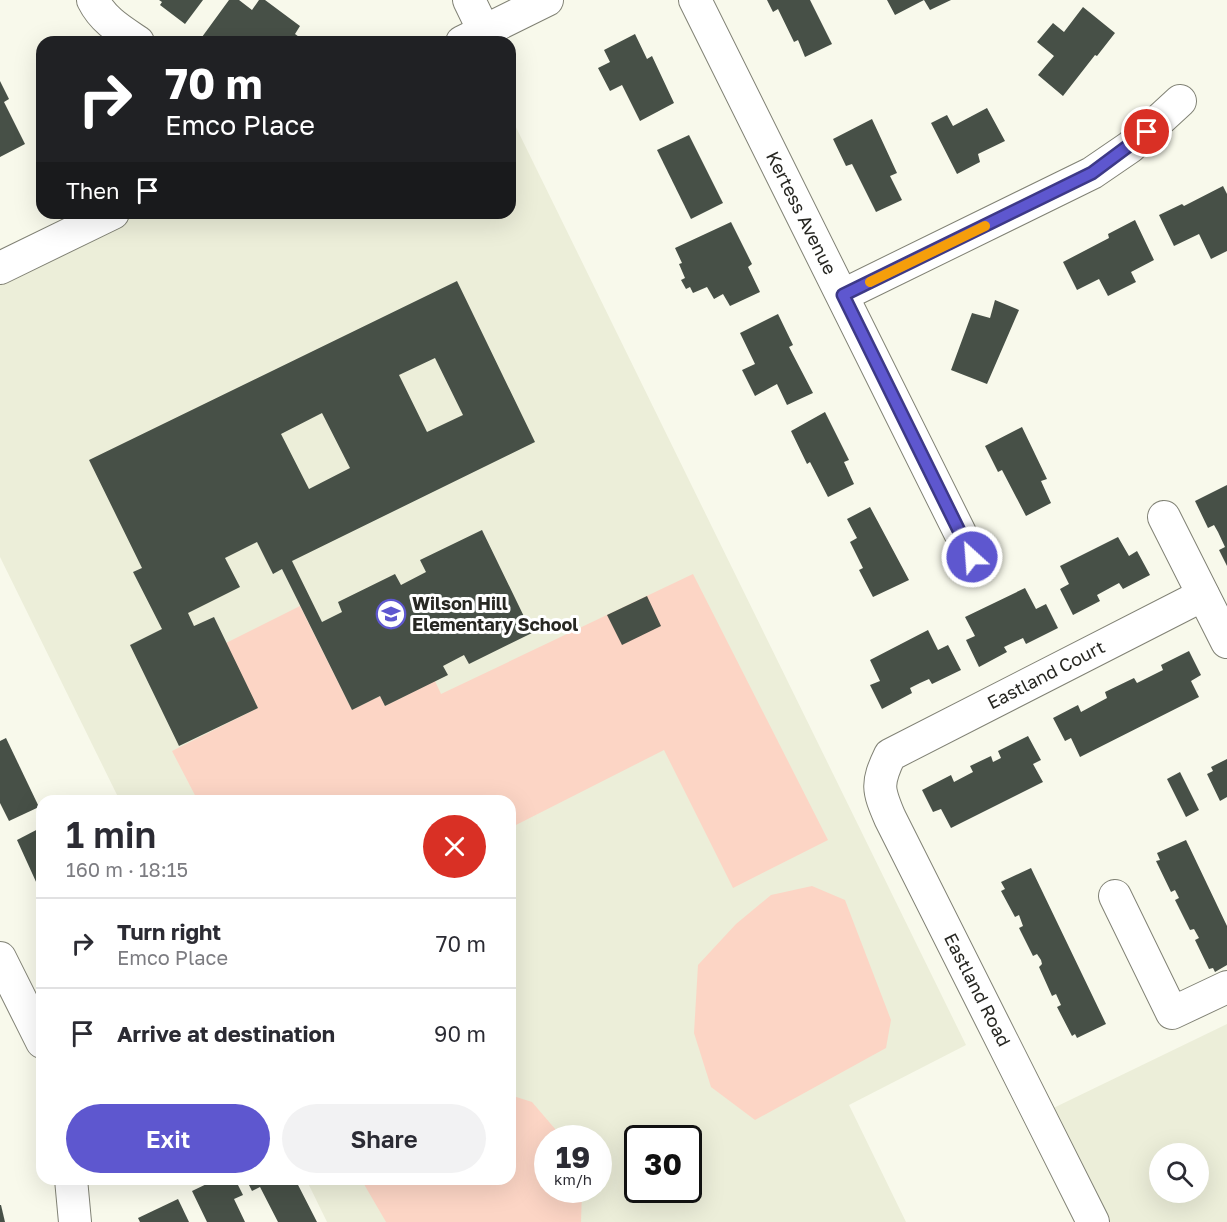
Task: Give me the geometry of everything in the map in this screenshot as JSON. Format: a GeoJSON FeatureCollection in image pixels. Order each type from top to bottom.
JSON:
{"type":"FeatureCollection","features":[{"type":"Feature","properties":{"kind":"street"},"geometry":{"type":"LineString","coordinates":[[93,0],[99,12],[111,24],[129,36]]}},
{"type":"Feature","properties":{"kind":"street"},"geometry":{"type":"LineString","coordinates":[[469,0],[473,36],[547,0]]}},
{"type":"Feature","properties":{"kind":"street","name":"Kertess Avenue"},"geometry":{"type":"LineString","coordinates":[[695,0],[972,557]]}},
{"type":"Feature","properties":{"kind":"street"},"geometry":{"type":"LineString","coordinates":[[843,295],[1092,173],[1130,147],[1180,101]]}},
{"type":"Feature","properties":{"kind":"street"},"geometry":{"type":"LineString","coordinates":[[0,268],[101,219]]}},
{"type":"Feature","properties":{"kind":"street"},"geometry":{"type":"LineString","coordinates":[[1164,517],[1227,642]]}},
{"type":"Feature","properties":{"kind":"street","name":"Eastland Court"},"geometry":{"type":"LineString","coordinates":[[890,755],[1203,595]]}},
{"type":"Feature","properties":{"kind":"street","name":"Eastland Road"},"geometry":{"type":"LineString","coordinates":[[890,755],[883,770],[879,792],[890,818],[1093,1222]]}},
{"type":"Feature","properties":{"kind":"street"},"geometry":{"type":"LineString","coordinates":[[1115,896],[1172,1013],[1227,987]]}},
{"type":"Feature","properties":{"kind":"street"},"geometry":{"type":"LineString","coordinates":[[0,958],[36,1030]]}},
{"type":"Feature","properties":{"kind":"street"},"geometry":{"type":"LineString","coordinates":[[72,1185],[75,1222]]}},
{"type":"Feature","properties":{"kind":"shaded area","name":"Wilson Hill Elementary School"},"geometry":{"type":"Polygon","coordinates":[[[516,127],[966,1045],[849,1105],[906,1222],[327,1222],[309,1185],[516,1185],[516,795],[117,795],[0,557],[0,268],[101,219],[516,219],[516,127]]]}},
{"type":"Feature","properties":{"kind":"shaded area"},"geometry":{"type":"Polygon","coordinates":[[[693,574],[828,840],[733,888],[664,750],[516,825],[516,795],[195,795],[172,751],[258,708],[226,643],[300,606],[352,710],[380,696],[385,706],[435,681],[441,694],[693,574]]]}},
{"type":"Feature","properties":{"kind":"shaded area"},"geometry":{"type":"Polygon","coordinates":[[[812,886],[845,900],[891,1020],[886,1048],[755,1120],[711,1087],[694,1033],[698,965],[736,924],[771,895],[812,886]]]}},
{"type":"Feature","properties":{"kind":"shaded area"},"geometry":{"type":"Polygon","coordinates":[[[1227,1024],[1227,1222],[1093,1222],[1039,1115],[1227,1024]]]}},
{"type":"Feature","properties":{"kind":"shaded area"},"geometry":{"type":"Polygon","coordinates":[[[516,1097],[532,1102],[552,1125],[534,1125],[534,1203],[582,1203],[581,1222],[386,1222],[364,1185],[516,1185],[516,1097]]]}},
{"type":"Feature","properties":{"kind":"building"},"geometry":{"type":"Polygon","coordinates":[[[159,0],[203,0],[185,24],[160,5],[162,2],[159,0]]]}},
{"type":"Feature","properties":{"kind":"building"},"geometry":{"type":"Polygon","coordinates":[[[229,0],[239,0],[252,10],[259,0],[265,0],[300,26],[295,34],[298,36],[203,36],[229,0]]]}},
{"type":"Feature","properties":{"kind":"building"},"geometry":{"type":"Polygon","coordinates":[[[767,0],[810,0],[832,44],[805,57],[798,40],[794,42],[778,9],[773,12],[767,0]]]}},
{"type":"Feature","properties":{"kind":"building"},"geometry":{"type":"Polygon","coordinates":[[[887,0],[924,0],[895,15],[887,0]]]}},
{"type":"Feature","properties":{"kind":"building"},"geometry":{"type":"Polygon","coordinates":[[[924,0],[951,0],[930,10],[924,0]]]}},
{"type":"Feature","properties":{"kind":"building"},"geometry":{"type":"Polygon","coordinates":[[[1083,7],[1115,33],[1063,96],[1038,75],[1054,56],[1037,42],[1053,23],[1064,32],[1083,7]]]}},
{"type":"Feature","properties":{"kind":"building"},"geometry":{"type":"Polygon","coordinates":[[[635,34],[647,59],[652,56],[674,103],[640,121],[622,85],[610,91],[598,68],[610,62],[604,50],[635,34]]]}},
{"type":"Feature","properties":{"kind":"building"},"geometry":{"type":"Polygon","coordinates":[[[0,81],[9,99],[4,102],[25,144],[0,157],[0,81]]]}},
{"type":"Feature","properties":{"kind":"building"},"geometry":{"type":"Polygon","coordinates":[[[987,108],[1005,141],[978,154],[980,162],[957,174],[931,123],[947,115],[953,126],[987,108]]]}},
{"type":"Feature","properties":{"kind":"building"},"geometry":{"type":"Polygon","coordinates":[[[872,119],[897,173],[890,176],[902,200],[876,212],[852,164],[846,166],[833,139],[872,119]]]}},
{"type":"Feature","properties":{"kind":"building"},"geometry":{"type":"Polygon","coordinates":[[[689,135],[723,203],[691,219],[657,150],[689,135]]]}},
{"type":"Feature","properties":{"kind":"building"},"geometry":{"type":"Polygon","coordinates":[[[1223,186],[1227,194],[1227,251],[1211,259],[1199,234],[1174,246],[1159,215],[1182,204],[1184,206],[1223,186]]]}},
{"type":"Feature","properties":{"kind":"building"},"geometry":{"type":"Polygon","coordinates":[[[1135,220],[1154,260],[1131,272],[1136,282],[1108,296],[1099,279],[1077,290],[1063,262],[1109,238],[1108,234],[1135,220]]]}},
{"type":"Feature","properties":{"kind":"building"},"geometry":{"type":"Polygon","coordinates":[[[731,222],[752,264],[748,267],[760,292],[730,306],[723,294],[714,299],[707,287],[693,293],[690,287],[686,289],[681,280],[685,278],[679,264],[682,263],[675,248],[731,222]]]}},
{"type":"Feature","properties":{"kind":"building","name":"Wilson Hill Elementary School"},"geometry":{"type":"Polygon","coordinates":[[[457,281],[535,442],[292,561],[322,622],[342,612],[338,602],[395,574],[401,585],[426,572],[420,560],[482,530],[532,633],[469,664],[464,655],[443,666],[448,675],[385,706],[380,696],[352,710],[282,569],[273,574],[257,542],[225,558],[240,587],[188,613],[194,626],[214,617],[258,708],[179,746],[130,645],[162,629],[133,572],[142,568],[89,460],[457,281]],[[435,358],[399,375],[427,432],[463,415],[435,358]],[[322,413],[281,434],[309,489],[350,468],[322,413]]]}},
{"type":"Feature","properties":{"kind":"building"},"geometry":{"type":"Polygon","coordinates":[[[995,300],[1019,310],[987,384],[951,370],[972,313],[990,318],[995,300]]]}},
{"type":"Feature","properties":{"kind":"building"},"geometry":{"type":"Polygon","coordinates":[[[778,314],[793,345],[789,347],[813,393],[787,405],[777,384],[755,396],[742,370],[755,364],[740,333],[778,314]]]}},
{"type":"Feature","properties":{"kind":"building"},"geometry":{"type":"Polygon","coordinates":[[[825,412],[849,460],[844,462],[854,484],[828,497],[810,462],[807,464],[791,431],[825,412]]]}},
{"type":"Feature","properties":{"kind":"building"},"geometry":{"type":"Polygon","coordinates":[[[1022,427],[1047,479],[1041,481],[1051,503],[1026,516],[1002,470],[998,472],[985,446],[1022,427]]]}},
{"type":"Feature","properties":{"kind":"building"},"geometry":{"type":"Polygon","coordinates":[[[1227,485],[1227,566],[1219,550],[1225,547],[1218,532],[1214,525],[1208,528],[1195,501],[1227,485]]]}},
{"type":"Feature","properties":{"kind":"building"},"geometry":{"type":"Polygon","coordinates":[[[870,507],[909,580],[873,597],[859,570],[863,568],[850,542],[857,538],[847,519],[870,507]]]}},
{"type":"Feature","properties":{"kind":"building"},"geometry":{"type":"Polygon","coordinates":[[[1118,537],[1129,556],[1137,551],[1150,575],[1123,589],[1119,583],[1097,595],[1100,601],[1073,615],[1060,589],[1069,584],[1060,566],[1118,537]]]}},
{"type":"Feature","properties":{"kind":"building"},"geometry":{"type":"Polygon","coordinates":[[[1025,588],[1036,609],[1046,604],[1058,628],[1026,644],[1023,638],[1004,647],[1007,652],[979,667],[966,640],[975,636],[965,617],[1025,588]]]}},
{"type":"Feature","properties":{"kind":"building"},"geometry":{"type":"Polygon","coordinates":[[[647,596],[661,626],[622,645],[607,615],[647,596]]]}},
{"type":"Feature","properties":{"kind":"building"},"geometry":{"type":"Polygon","coordinates":[[[928,630],[938,650],[948,645],[961,670],[932,684],[929,679],[920,683],[910,688],[912,693],[882,709],[870,685],[880,681],[870,660],[928,630]]]}},
{"type":"Feature","properties":{"kind":"building"},"geometry":{"type":"Polygon","coordinates":[[[1189,651],[1201,675],[1191,681],[1199,697],[1080,757],[1071,738],[1065,741],[1053,718],[1078,705],[1081,712],[1107,698],[1105,692],[1134,678],[1137,683],[1163,670],[1161,665],[1189,651]]]}},
{"type":"Feature","properties":{"kind":"building"},"geometry":{"type":"Polygon","coordinates":[[[1028,736],[1041,760],[1033,764],[1043,782],[951,828],[941,809],[933,812],[922,790],[951,775],[954,782],[973,772],[970,766],[991,756],[993,762],[1001,758],[998,751],[1028,736]]]}},
{"type":"Feature","properties":{"kind":"building"},"geometry":{"type":"Polygon","coordinates":[[[6,738],[36,801],[36,808],[9,821],[0,803],[0,741],[6,738]]]}},
{"type":"Feature","properties":{"kind":"building"},"geometry":{"type":"Polygon","coordinates":[[[1227,759],[1227,797],[1220,801],[1207,774],[1213,771],[1211,767],[1227,759]]]}},
{"type":"Feature","properties":{"kind":"building"},"geometry":{"type":"Polygon","coordinates":[[[1180,772],[1199,810],[1186,817],[1167,779],[1180,772]]]}},
{"type":"Feature","properties":{"kind":"building"},"geometry":{"type":"Polygon","coordinates":[[[36,830],[36,882],[17,840],[36,830]]]}},
{"type":"Feature","properties":{"kind":"building"},"geometry":{"type":"Polygon","coordinates":[[[1186,840],[1227,926],[1227,965],[1215,972],[1213,968],[1209,969],[1195,940],[1199,938],[1194,929],[1190,930],[1175,900],[1179,898],[1175,890],[1171,892],[1156,861],[1160,860],[1157,853],[1186,840]]]}},
{"type":"Feature","properties":{"kind":"building"},"geometry":{"type":"Polygon","coordinates":[[[1031,868],[1106,1024],[1077,1038],[1075,1034],[1072,1036],[1057,1007],[1061,1005],[1056,994],[1052,996],[1039,967],[1042,964],[1041,960],[1037,954],[1033,956],[1019,928],[1023,926],[1019,915],[1015,917],[1001,891],[1005,889],[1001,882],[1031,868]]]}},
{"type":"Feature","properties":{"kind":"building"},"geometry":{"type":"Polygon","coordinates":[[[204,1185],[238,1185],[243,1195],[234,1199],[245,1222],[207,1222],[192,1191],[204,1185]]]}},
{"type":"Feature","properties":{"kind":"building"},"geometry":{"type":"Polygon","coordinates":[[[249,1185],[298,1185],[317,1222],[278,1222],[260,1187],[252,1191],[249,1185]]]}},
{"type":"Feature","properties":{"kind":"building"},"geometry":{"type":"Polygon","coordinates":[[[178,1199],[189,1222],[140,1222],[138,1218],[178,1199]]]}},
{"type":"Feature","properties":{"kind":"building"},"geometry":{"type":"Polygon","coordinates":[[[1,1205],[5,1222],[0,1222],[1,1205]]]}},
{"type":"Feature","properties":{"kind":"slow traffic"},"geometry":{"type":"LineString","coordinates":[[870,282],[985,226]]}},
{"type":"Feature","properties":{"kind":"place","name":"Wilson Hill Elementary School"},"geometry":{"type":"Point","coordinates":[391,614]}},
{"type":"Feature","properties":{"kind":"route"},"geometry":{"type":"LineString","coordinates":[[972,557],[843,295],[1092,173],[1130,147],[1147,132]]}}]}
